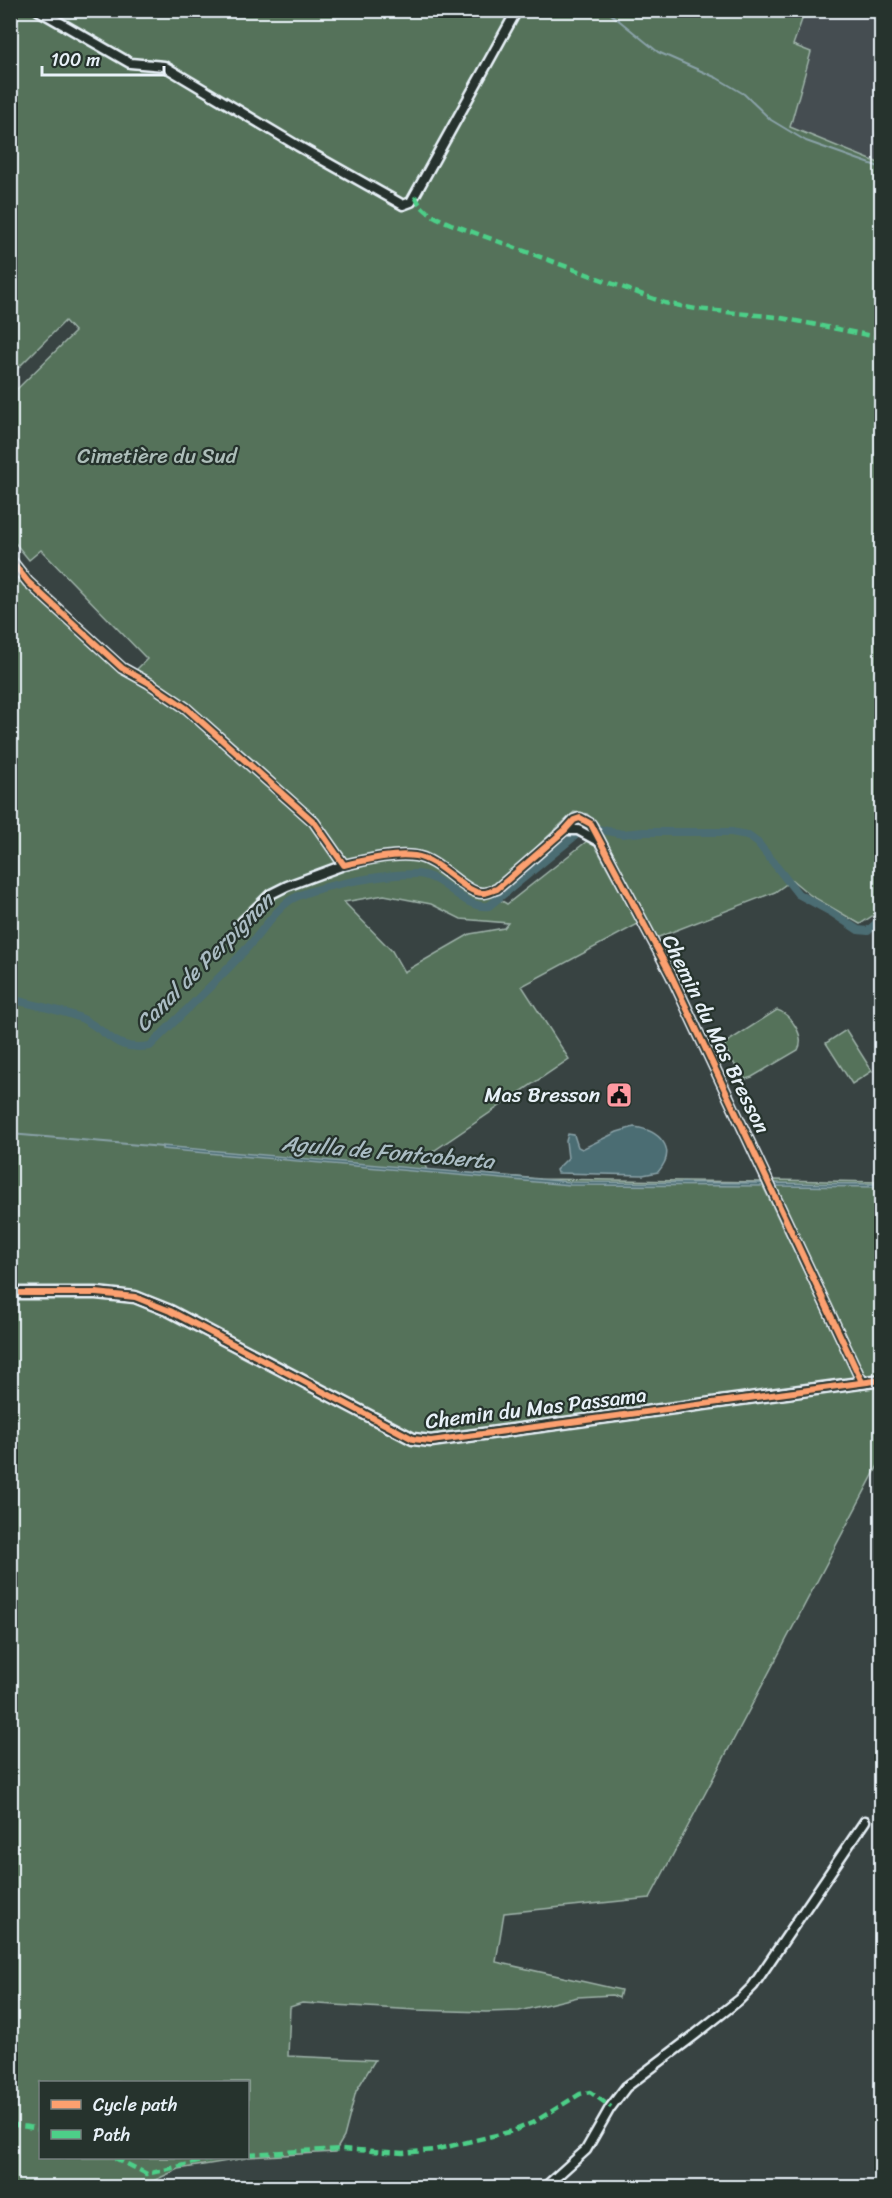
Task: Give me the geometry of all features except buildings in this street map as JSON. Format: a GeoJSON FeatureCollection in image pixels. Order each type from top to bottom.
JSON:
{"type":"FeatureCollection","features":[{"type":"Feature","properties":{"kind":"street"},"geometry":{"type":"LineString","coordinates":[[38,10],[130,63],[164,66],[403,205],[411,202],[517,10]]}},
{"type":"Feature","properties":{"kind":"street"},"geometry":{"type":"LineString","coordinates":[[10,559],[28,582],[122,668],[186,708],[314,822],[345,865],[287,885],[271,894],[242,922]]}},
{"type":"Feature","properties":{"kind":"street","name":"Chemin du Mas Bresson"},"geometry":{"type":"LineString","coordinates":[[345,865],[377,858],[414,856],[431,860],[475,892],[485,894],[497,889],[574,820],[580,818],[591,824],[671,975],[862,1382]]}},
{"type":"Feature","properties":{"kind":"street"},"geometry":{"type":"LineString","coordinates":[[565,830],[578,830],[601,843]]}},
{"type":"Feature","properties":{"kind":"street","name":"Chemin du Mas Passama"},"geometry":{"type":"LineString","coordinates":[[10,1293],[96,1293],[135,1297],[170,1311],[413,1439],[430,1441],[882,1380]]}},
{"type":"Feature","properties":{"kind":"street"},"geometry":{"type":"LineString","coordinates":[[544,2187],[586,2150],[610,2108],[626,2087],[730,2007],[753,1986],[865,1821]]}},
{"type":"Feature","properties":{"kind":"shaded area"},"geometry":{"type":"Polygon","coordinates":[[[805,11],[824,13],[826,11],[881,11],[881,164],[790,127],[811,53],[793,45],[805,11]]]}},
{"type":"Feature","properties":{"kind":"green space","name":"Cimetière du Sud"},"geometry":{"type":"Polygon","coordinates":[[[11,11],[805,11],[793,45],[811,52],[790,127],[881,164],[881,910],[860,924],[810,895],[792,880],[775,892],[656,938],[598,824],[587,814],[574,812],[495,886],[484,891],[476,889],[433,857],[414,852],[346,861],[316,819],[228,739],[189,705],[135,671],[147,659],[41,550],[29,560],[11,538],[11,395],[75,332],[65,321],[11,375],[11,11]]]}},
{"type":"Feature","properties":{"kind":"green space"},"geometry":{"type":"Polygon","coordinates":[[[10,565],[26,585],[120,671],[184,711],[311,824],[343,869],[385,860],[417,860],[435,867],[474,895],[483,897],[492,895],[507,904],[587,841],[594,844],[638,924],[522,986],[569,1059],[422,1159],[427,1170],[541,1179],[761,1182],[855,1379],[430,1437],[414,1435],[136,1293],[11,1288],[10,565]],[[384,895],[344,902],[392,951],[404,972],[470,934],[504,928],[508,923],[461,919],[431,904],[384,895]]]}},
{"type":"Feature","properties":{"kind":"green space"},"geometry":{"type":"Polygon","coordinates":[[[777,1010],[787,1016],[795,1026],[800,1039],[798,1050],[746,1079],[741,1075],[724,1047],[727,1042],[777,1010]]]}},
{"type":"Feature","properties":{"kind":"green space"},"geometry":{"type":"Polygon","coordinates":[[[846,1030],[872,1071],[852,1084],[826,1043],[846,1030]]]}},
{"type":"Feature","properties":{"kind":"green space"},"geometry":{"type":"Polygon","coordinates":[[[773,1180],[881,1182],[881,1375],[864,1378],[773,1180]]]}},
{"type":"Feature","properties":{"kind":"green space"},"geometry":{"type":"Polygon","coordinates":[[[11,1297],[96,1297],[134,1301],[168,1315],[412,1443],[881,1384],[881,1460],[650,1898],[504,1913],[496,1962],[621,1990],[619,1998],[612,1995],[578,1997],[519,2011],[486,2012],[302,2003],[290,2007],[288,2056],[375,2060],[356,2091],[344,2137],[335,2152],[249,2157],[249,2081],[39,2081],[39,2159],[240,2159],[179,2169],[153,2181],[150,2187],[11,2188],[11,1297]]]}},
{"type":"Feature","properties":{"kind":"water"},"geometry":{"type":"Polygon","coordinates":[[[634,1127],[651,1132],[663,1142],[666,1155],[658,1172],[643,1175],[557,1173],[556,1170],[568,1158],[566,1141],[568,1134],[574,1135],[578,1147],[582,1149],[617,1132],[634,1127]]]}},
{"type":"Feature","properties":{"kind":"water"},"geometry":{"type":"Polygon","coordinates":[[[162,1146],[571,1182],[768,1183],[769,1186],[570,1185],[162,1149],[162,1146]]]}},
{"type":"Feature","properties":{"kind":"water"},"geometry":{"type":"Polygon","coordinates":[[[770,1183],[881,1184],[882,1187],[771,1186],[770,1183]]]}},
{"type":"Feature","properties":{"kind":"waterway"},"geometry":{"type":"LineString","coordinates":[[606,10],[658,52],[717,78],[744,94],[771,120],[806,141],[882,168]]}},
{"type":"Feature","properties":{"kind":"waterway","name":"Canal de Perpignan"},"geometry":{"type":"LineString","coordinates":[[598,829],[622,834],[731,832],[747,835],[758,843],[798,894],[858,930],[868,931],[882,918]]}},
{"type":"Feature","properties":{"kind":"waterway","name":"Canal de Perpignan"},"geometry":{"type":"LineString","coordinates":[[10,999],[76,1016],[121,1044],[138,1047],[150,1046],[236,961],[269,921],[294,898],[305,893],[354,881],[416,874],[436,880],[471,903],[489,906],[575,836]]}},
{"type":"Feature","properties":{"kind":"waterway","name":"Agulla de Fontcoberta"},"geometry":{"type":"LineString","coordinates":[[10,1134],[163,1147]]}},
{"type":"Feature","properties":{"kind":"marked path"},"geometry":{"type":"LineString","coordinates":[[415,196],[425,210],[451,224],[665,303],[696,309],[777,317],[882,338]]}},
{"type":"Feature","properties":{"kind":"marked path"},"geometry":{"type":"LineString","coordinates":[[249,2154],[341,2149],[403,2153],[434,2150],[513,2131],[534,2122],[580,2094],[590,2092],[611,2107]]}},
{"type":"Feature","properties":{"kind":"marked path"},"geometry":{"type":"LineString","coordinates":[[10,2124],[39,2129]]}},
{"type":"Feature","properties":{"kind":"marked path"},"geometry":{"type":"LineString","coordinates":[[117,2159],[147,2174],[211,2159]]}},
{"type":"Feature","properties":{"kind":"cycle path"},"geometry":{"type":"LineString","coordinates":[[10,559],[28,582],[122,668],[186,708],[314,822],[344,865],[388,856],[415,856],[434,863],[469,888],[486,893],[497,889],[574,820],[580,818],[591,824],[671,975],[862,1382]]}},
{"type":"Feature","properties":{"kind":"cycle path"},"geometry":{"type":"LineString","coordinates":[[10,1293],[96,1293],[135,1297],[170,1311],[413,1439],[431,1441],[882,1380]]}},
{"type":"Feature","properties":{"kind":"place","name":"Mas Bresson"},"geometry":{"type":"Point","coordinates":[619,1095]}}]}
